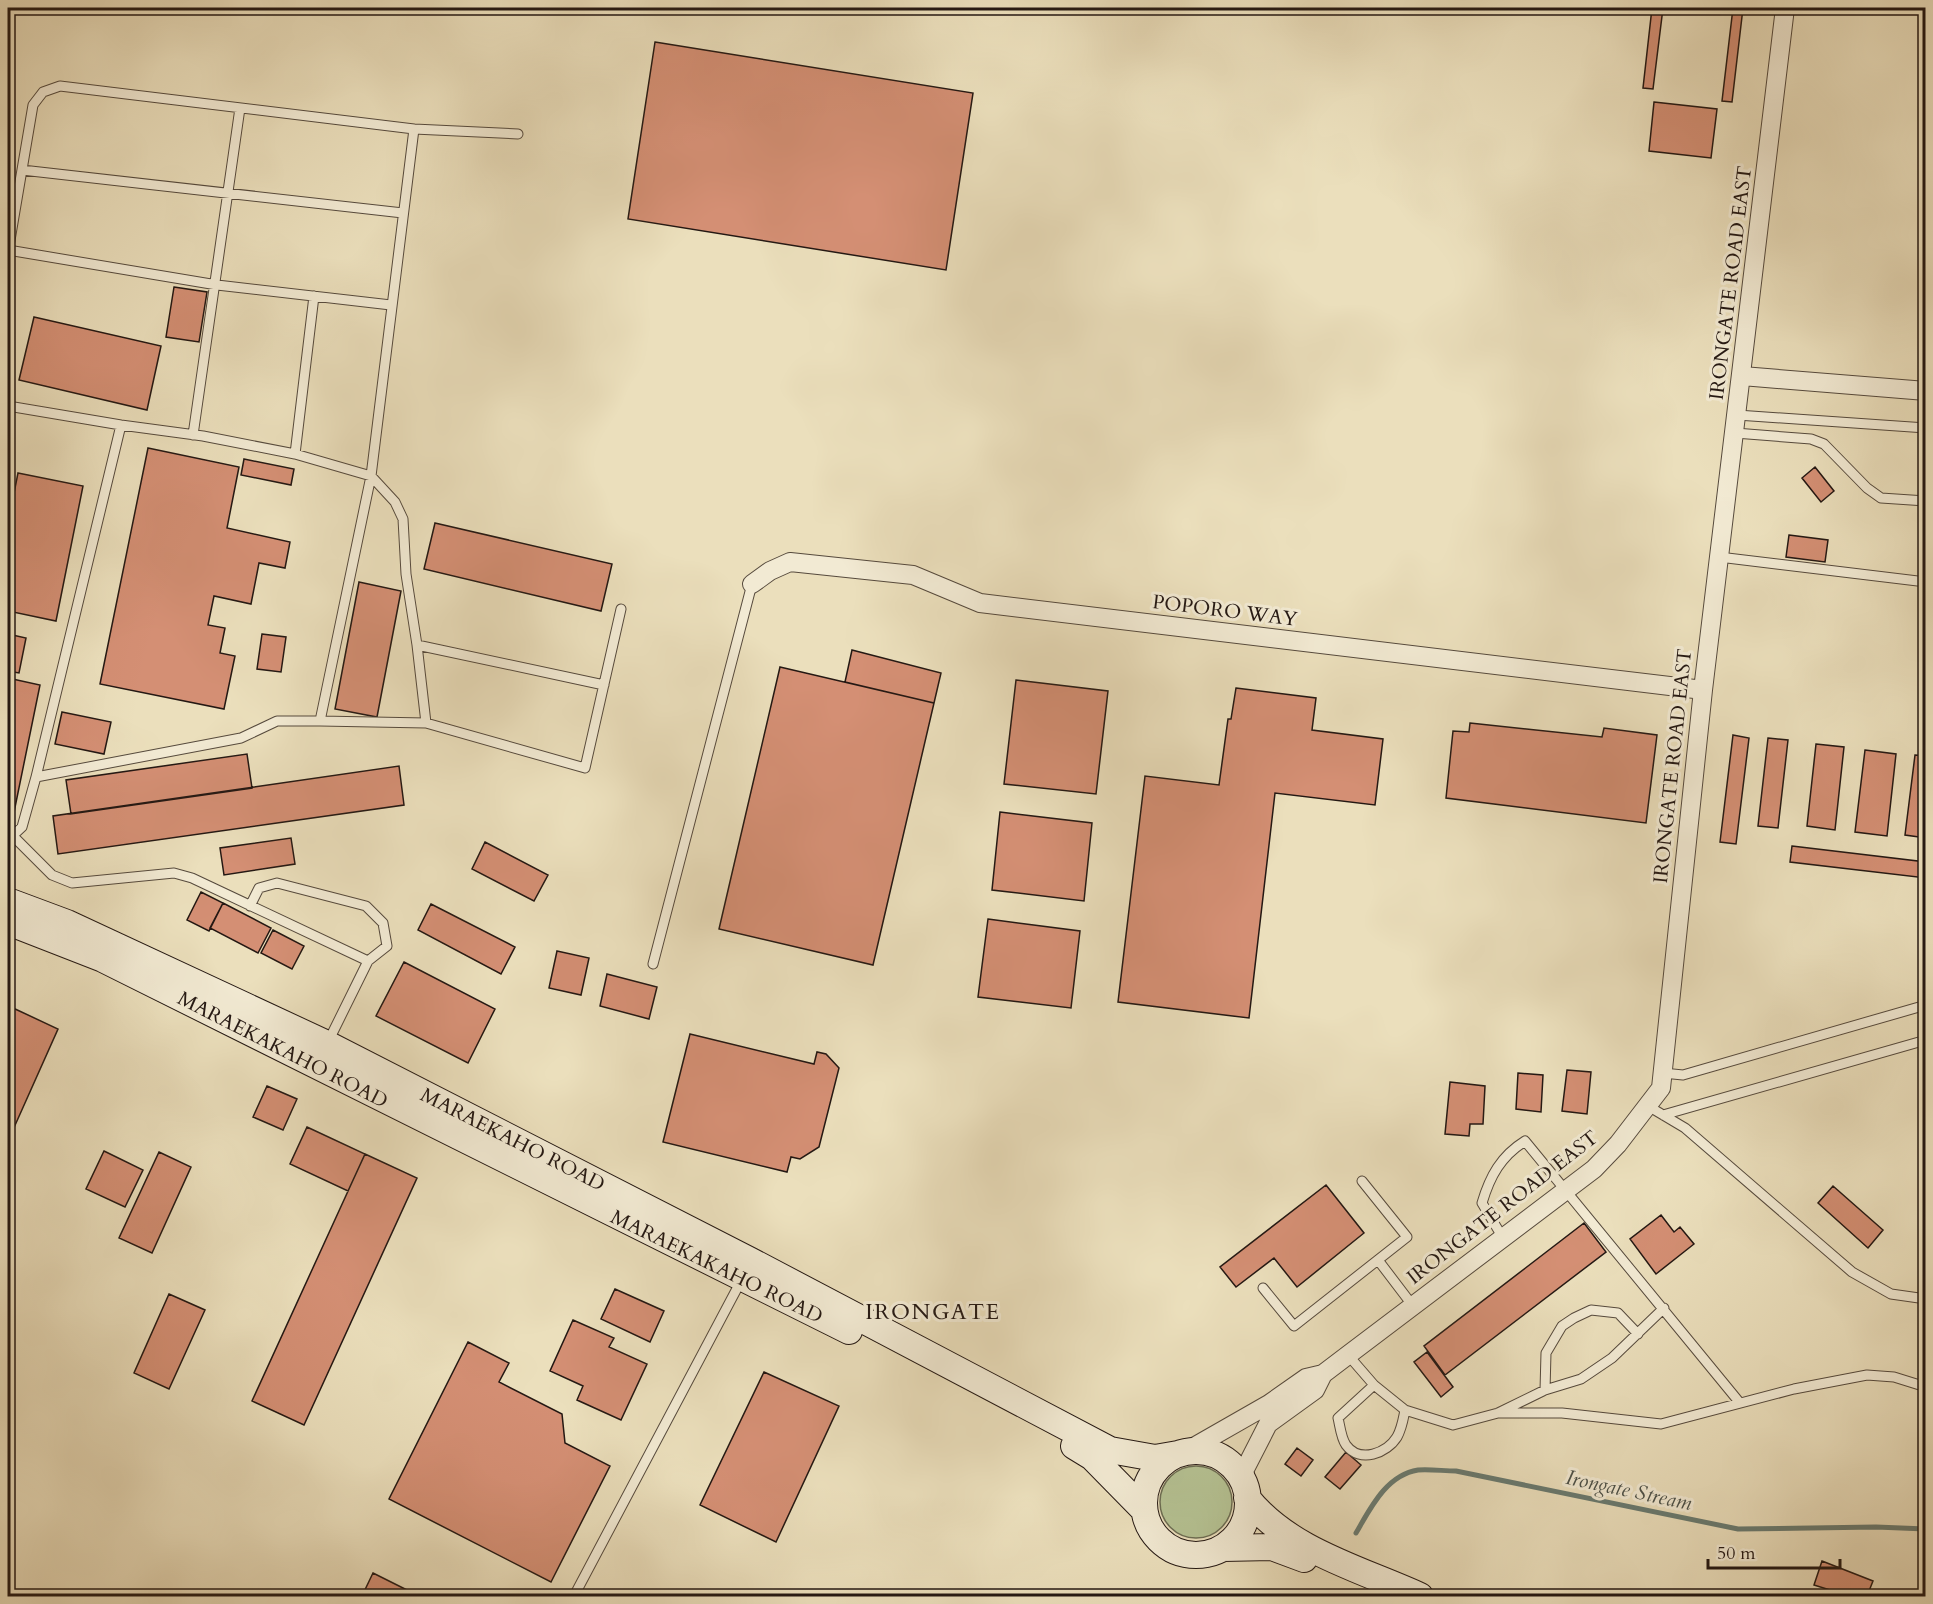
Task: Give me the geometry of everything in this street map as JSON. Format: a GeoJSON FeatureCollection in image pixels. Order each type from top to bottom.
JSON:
{"type":"FeatureCollection","features":[{"type":"Feature","properties":{"kind":"main road","name":"MARAEKAHO ROAD"},"geometry":{"type":"LineString","coordinates":[[8,901],[67,923],[747,1270]]}},
{"type":"Feature","properties":{"kind":"main road","name":"MARAEKAKAHO ROAD"},"geometry":{"type":"LineString","coordinates":[[8,922],[102,959],[322,1055]]}},
{"type":"Feature","properties":{"kind":"main road","name":"MARAEKAKAHO ROAD"},"geometry":{"type":"LineString","coordinates":[[747,1270],[1008,1402],[1110,1450],[1155,1458],[1182,1453]]}},
{"type":"Feature","properties":{"kind":"main road"},"geometry":{"type":"LineString","coordinates":[[1008,1402],[1092,1457],[1144,1510]]}},
{"type":"Feature","properties":{"kind":"main road"},"geometry":{"type":"LineString","coordinates":[[1381,1596],[1330,1570],[1272,1547],[1223,1548],[1207,1554],[1190,1555],[1174,1550],[1160,1541],[1150,1527],[1144,1510],[1145,1492],[1151,1476],[1163,1463],[1182,1453],[1213,1453],[1228,1462],[1260,1514],[1284,1533],[1320,1552],[1420,1596]]}},
{"type":"Feature","properties":{"kind":"main road"},"geometry":{"type":"LineString","coordinates":[[1223,1548],[1236,1537],[1244,1523],[1245,1490]]}},
{"type":"Feature","properties":{"kind":"street","name":"IRONGATE ROAD EAST"},"geometry":{"type":"LineString","coordinates":[[1323,1374],[1594,1169],[1655,1110],[1663,1073],[1703,690],[1785,8]]}},
{"type":"Feature","properties":{"kind":"street"},"geometry":{"type":"LineString","coordinates":[[1742,376],[1926,391]]}},
{"type":"Feature","properties":{"kind":"street","name":"POPORO WAY"},"geometry":{"type":"LineString","coordinates":[[753,585],[770,571],[790,562],[914,575],[980,603],[1703,690]]}},
{"type":"Feature","properties":{"kind":"street"},"geometry":{"type":"LineString","coordinates":[[1182,1453],[1242,1420],[1306,1378],[1323,1374]]}},
{"type":"Feature","properties":{"kind":"street"},"geometry":{"type":"LineString","coordinates":[[1245,1490],[1245,1469],[1268,1424],[1315,1390],[1323,1374]]}},
{"type":"Feature","properties":{"kind":"lane"},"geometry":{"type":"LineString","coordinates":[[391,305],[217,285],[8,251],[33,105],[43,92],[60,86],[414,129],[518,134]]}},
{"type":"Feature","properties":{"kind":"lane"},"geometry":{"type":"LineString","coordinates":[[193,435],[217,285],[240,108]]}},
{"type":"Feature","properties":{"kind":"lane"},"geometry":{"type":"LineString","coordinates":[[320,720],[371,476],[414,129]]}},
{"type":"Feature","properties":{"kind":"lane"},"geometry":{"type":"LineString","coordinates":[[22,170],[403,213]]}},
{"type":"Feature","properties":{"kind":"lane"},"geometry":{"type":"LineString","coordinates":[[295,454],[314,297]]}},
{"type":"Feature","properties":{"kind":"lane"},"geometry":{"type":"LineString","coordinates":[[8,406],[193,435],[295,454],[371,476],[395,502],[403,519],[406,574],[426,723]]}},
{"type":"Feature","properties":{"kind":"lane"},"geometry":{"type":"LineString","coordinates":[[1737,415],[1926,428]]}},
{"type":"Feature","properties":{"kind":"lane"},"geometry":{"type":"LineString","coordinates":[[121,425],[36,777],[22,826],[11,838],[52,875],[72,883],[174,873],[192,878],[368,961]]}},
{"type":"Feature","properties":{"kind":"lane"},"geometry":{"type":"LineString","coordinates":[[1735,433],[1812,439],[1824,444],[1867,488],[1881,498],[1926,501]]}},
{"type":"Feature","properties":{"kind":"lane"},"geometry":{"type":"LineString","coordinates":[[1719,557],[1926,582]]}},
{"type":"Feature","properties":{"kind":"lane"},"geometry":{"type":"LineString","coordinates":[[653,964],[753,585]]}},
{"type":"Feature","properties":{"kind":"lane"},"geometry":{"type":"LineString","coordinates":[[36,777],[241,738],[277,721],[320,720],[426,723],[585,768],[621,609]]}},
{"type":"Feature","properties":{"kind":"lane"},"geometry":{"type":"LineString","coordinates":[[417,645],[604,685]]}},
{"type":"Feature","properties":{"kind":"lane"},"geometry":{"type":"LineString","coordinates":[[250,906],[259,888],[277,883],[366,906],[383,923],[387,945],[368,961],[322,1055]]}},
{"type":"Feature","properties":{"kind":"lane"},"geometry":{"type":"LineString","coordinates":[[1663,1073],[1683,1075],[1926,1005]]}},
{"type":"Feature","properties":{"kind":"lane"},"geometry":{"type":"LineString","coordinates":[[1655,1110],[1926,1040]]}},
{"type":"Feature","properties":{"kind":"lane"},"geometry":{"type":"LineString","coordinates":[[1655,1110],[1685,1128],[1852,1272],[1891,1294],[1926,1299]]}},
{"type":"Feature","properties":{"kind":"lane"},"geometry":{"type":"LineString","coordinates":[[1503,1238],[1482,1203],[1497,1167],[1517,1146],[1526,1141],[1740,1402]]}},
{"type":"Feature","properties":{"kind":"lane"},"geometry":{"type":"LineString","coordinates":[[1263,1288],[1294,1326],[1407,1237],[1362,1181]]}},
{"type":"Feature","properties":{"kind":"lane"},"geometry":{"type":"LineString","coordinates":[[1378,1260],[1413,1306]]}},
{"type":"Feature","properties":{"kind":"lane"},"geometry":{"type":"LineString","coordinates":[[574,1596],[747,1270]]}},
{"type":"Feature","properties":{"kind":"lane"},"geometry":{"type":"LineString","coordinates":[[1348,1355],[1374,1385],[1405,1410],[1453,1425],[1498,1413],[1545,1390],[1581,1379],[1612,1358],[1664,1308]]}},
{"type":"Feature","properties":{"kind":"lane"},"geometry":{"type":"LineString","coordinates":[[1545,1390],[1546,1353],[1562,1326],[1574,1318],[1591,1310],[1618,1313],[1638,1334]]}},
{"type":"Feature","properties":{"kind":"lane"},"geometry":{"type":"LineString","coordinates":[[1498,1413],[1562,1413],[1661,1424],[1740,1402],[1867,1375],[1894,1377],[1926,1388]]}},
{"type":"Feature","properties":{"kind":"lane"},"geometry":{"type":"LineString","coordinates":[[1374,1385],[1338,1418],[1346,1445],[1357,1454],[1369,1456],[1382,1450],[1396,1439],[1402,1426],[1405,1410]]}},
{"type":"Feature","properties":{"kind":"green space"},"geometry":{"type":"Polygon","coordinates":[[[1196,1466],[1216,1472],[1226,1482],[1232,1502],[1226,1522],[1216,1532],[1196,1538],[1176,1532],[1166,1522],[1160,1502],[1166,1482],[1176,1472],[1196,1466]]]}},
{"type":"Feature","properties":{"kind":"building"},"geometry":{"type":"Polygon","coordinates":[[[274,8],[318,8],[317,12],[274,8]]]}},
{"type":"Feature","properties":{"kind":"building"},"geometry":{"type":"Polygon","coordinates":[[[1652,8],[1663,8],[1653,89],[1643,88],[1652,8]]]}},
{"type":"Feature","properties":{"kind":"building"},"geometry":{"type":"Polygon","coordinates":[[[1733,8],[1743,8],[1732,102],[1722,101],[1733,8]]]}},
{"type":"Feature","properties":{"kind":"building"},"geometry":{"type":"Polygon","coordinates":[[[655,42],[973,93],[946,270],[628,219],[655,42]]]}},
{"type":"Feature","properties":{"kind":"building"},"geometry":{"type":"Polygon","coordinates":[[[1654,102],[1717,109],[1711,158],[1649,151],[1654,102]]]}},
{"type":"Feature","properties":{"kind":"building"},"geometry":{"type":"Polygon","coordinates":[[[174,287],[207,292],[199,342],[166,337],[174,287]]]}},
{"type":"Feature","properties":{"kind":"building"},"geometry":{"type":"Polygon","coordinates":[[[34,317],[161,346],[147,410],[19,380],[34,317]]]}},
{"type":"Feature","properties":{"kind":"building"},"geometry":{"type":"Polygon","coordinates":[[[148,448],[239,467],[227,528],[290,542],[285,568],[259,563],[251,604],[214,596],[208,625],[225,628],[220,653],[235,656],[224,709],[100,684],[148,448]]]}},
{"type":"Feature","properties":{"kind":"building"},"geometry":{"type":"Polygon","coordinates":[[[244,459],[294,469],[291,485],[241,475],[244,459]]]}},
{"type":"Feature","properties":{"kind":"building"},"geometry":{"type":"Polygon","coordinates":[[[1815,467],[1834,491],[1821,502],[1802,478],[1815,467]]]}},
{"type":"Feature","properties":{"kind":"building"},"geometry":{"type":"Polygon","coordinates":[[[18,473],[83,486],[56,621],[8,611],[8,523],[18,473]]]}},
{"type":"Feature","properties":{"kind":"building"},"geometry":{"type":"Polygon","coordinates":[[[435,523],[612,564],[601,611],[424,569],[435,523]]]}},
{"type":"Feature","properties":{"kind":"building"},"geometry":{"type":"Polygon","coordinates":[[[1789,535],[1828,540],[1825,562],[1786,557],[1789,535]]]}},
{"type":"Feature","properties":{"kind":"building"},"geometry":{"type":"Polygon","coordinates":[[[359,582],[401,591],[377,717],[335,709],[359,582]]]}},
{"type":"Feature","properties":{"kind":"building"},"geometry":{"type":"Polygon","coordinates":[[[8,634],[26,638],[19,673],[8,671],[8,634]]]}},
{"type":"Feature","properties":{"kind":"building"},"geometry":{"type":"Polygon","coordinates":[[[262,634],[286,637],[281,672],[257,669],[262,634]]]}},
{"type":"Feature","properties":{"kind":"building"},"geometry":{"type":"Polygon","coordinates":[[[852,650],[941,673],[934,703],[845,682],[852,650]]]}},
{"type":"Feature","properties":{"kind":"building"},"geometry":{"type":"Polygon","coordinates":[[[780,667],[934,703],[873,965],[719,929],[780,667]]]}},
{"type":"Feature","properties":{"kind":"building"},"geometry":{"type":"Polygon","coordinates":[[[8,678],[40,685],[12,822],[8,821],[8,678]]]}},
{"type":"Feature","properties":{"kind":"building"},"geometry":{"type":"Polygon","coordinates":[[[1016,680],[1108,691],[1096,794],[1004,784],[1016,680]]]}},
{"type":"Feature","properties":{"kind":"building"},"geometry":{"type":"Polygon","coordinates":[[[1236,688],[1316,698],[1312,730],[1383,739],[1375,805],[1275,793],[1249,1018],[1118,1002],[1145,776],[1219,785],[1228,719],[1231,719],[1236,688]]]}},
{"type":"Feature","properties":{"kind":"building"},"geometry":{"type":"Polygon","coordinates":[[[62,712],[111,722],[104,754],[55,744],[62,712]]]}},
{"type":"Feature","properties":{"kind":"building"},"geometry":{"type":"Polygon","coordinates":[[[1470,723],[1602,737],[1604,728],[1657,735],[1646,823],[1446,798],[1453,731],[1469,732],[1470,723]]]}},
{"type":"Feature","properties":{"kind":"building"},"geometry":{"type":"Polygon","coordinates":[[[1733,735],[1749,738],[1736,844],[1720,842],[1733,735]]]}},
{"type":"Feature","properties":{"kind":"building"},"geometry":{"type":"Polygon","coordinates":[[[1768,738],[1788,740],[1778,828],[1758,826],[1768,738]]]}},
{"type":"Feature","properties":{"kind":"building"},"geometry":{"type":"Polygon","coordinates":[[[1816,744],[1844,747],[1835,830],[1807,826],[1816,744]]]}},
{"type":"Feature","properties":{"kind":"building"},"geometry":{"type":"Polygon","coordinates":[[[1865,750],[1896,754],[1887,836],[1855,832],[1865,750]]]}},
{"type":"Feature","properties":{"kind":"building"},"geometry":{"type":"Polygon","coordinates":[[[247,754],[252,788],[71,814],[66,780],[247,754]]]}},
{"type":"Feature","properties":{"kind":"building"},"geometry":{"type":"Polygon","coordinates":[[[1915,755],[1926,756],[1926,838],[1905,835],[1915,755]]]}},
{"type":"Feature","properties":{"kind":"building"},"geometry":{"type":"Polygon","coordinates":[[[399,766],[404,805],[58,854],[53,816],[399,766]]]}},
{"type":"Feature","properties":{"kind":"building"},"geometry":{"type":"Polygon","coordinates":[[[1000,812],[1092,823],[1084,901],[992,890],[1000,812]]]}},
{"type":"Feature","properties":{"kind":"building"},"geometry":{"type":"Polygon","coordinates":[[[291,838],[295,864],[224,875],[220,848],[291,838]]]}},
{"type":"Feature","properties":{"kind":"building"},"geometry":{"type":"Polygon","coordinates":[[[485,842],[548,875],[534,901],[472,869],[485,842]]]}},
{"type":"Feature","properties":{"kind":"building"},"geometry":{"type":"Polygon","coordinates":[[[1792,846],[1926,862],[1926,878],[1790,862],[1792,846]]]}},
{"type":"Feature","properties":{"kind":"building"},"geometry":{"type":"Polygon","coordinates":[[[201,892],[223,903],[209,931],[187,920],[201,892]]]}},
{"type":"Feature","properties":{"kind":"building"},"geometry":{"type":"Polygon","coordinates":[[[223,903],[271,928],[258,953],[210,928],[223,903]]]}},
{"type":"Feature","properties":{"kind":"building"},"geometry":{"type":"Polygon","coordinates":[[[431,904],[515,947],[501,974],[418,930],[431,904]]]}},
{"type":"Feature","properties":{"kind":"building"},"geometry":{"type":"Polygon","coordinates":[[[988,919],[1080,931],[1071,1008],[978,997],[988,919]]]}},
{"type":"Feature","properties":{"kind":"building"},"geometry":{"type":"Polygon","coordinates":[[[273,930],[304,946],[292,969],[261,953],[273,930]]]}},
{"type":"Feature","properties":{"kind":"building"},"geometry":{"type":"Polygon","coordinates":[[[557,951],[589,958],[581,995],[549,988],[557,951]]]}},
{"type":"Feature","properties":{"kind":"building"},"geometry":{"type":"Polygon","coordinates":[[[404,962],[495,1009],[468,1063],[376,1016],[404,962]]]}},
{"type":"Feature","properties":{"kind":"building"},"geometry":{"type":"Polygon","coordinates":[[[607,974],[657,987],[649,1019],[600,1006],[607,974]]]}},
{"type":"Feature","properties":{"kind":"building"},"geometry":{"type":"Polygon","coordinates":[[[13,1008],[58,1029],[8,1141],[8,1020],[13,1008]]]}},
{"type":"Feature","properties":{"kind":"building"},"geometry":{"type":"Polygon","coordinates":[[[690,1034],[814,1064],[817,1052],[826,1054],[839,1068],[819,1147],[800,1159],[791,1157],[787,1172],[663,1142],[690,1034]]]}},
{"type":"Feature","properties":{"kind":"building"},"geometry":{"type":"Polygon","coordinates":[[[1567,1070],[1591,1072],[1587,1114],[1562,1111],[1567,1070]]]}},
{"type":"Feature","properties":{"kind":"building"},"geometry":{"type":"Polygon","coordinates":[[[1518,1073],[1543,1075],[1541,1112],[1516,1109],[1518,1073]]]}},
{"type":"Feature","properties":{"kind":"building"},"geometry":{"type":"Polygon","coordinates":[[[1450,1082],[1485,1086],[1483,1124],[1470,1124],[1469,1136],[1445,1134],[1450,1082]]]}},
{"type":"Feature","properties":{"kind":"building"},"geometry":{"type":"Polygon","coordinates":[[[267,1086],[297,1099],[283,1130],[253,1117],[267,1086]]]}},
{"type":"Feature","properties":{"kind":"building"},"geometry":{"type":"Polygon","coordinates":[[[307,1127],[365,1154],[348,1191],[290,1164],[307,1127]]]}},
{"type":"Feature","properties":{"kind":"building"},"geometry":{"type":"Polygon","coordinates":[[[104,1151],[143,1170],[125,1207],[86,1189],[104,1151]]]}},
{"type":"Feature","properties":{"kind":"building"},"geometry":{"type":"Polygon","coordinates":[[[159,1152],[191,1167],[152,1253],[119,1238],[159,1152]]]}},
{"type":"Feature","properties":{"kind":"building"},"geometry":{"type":"Polygon","coordinates":[[[365,1154],[417,1178],[304,1425],[252,1401],[365,1154]]]}},
{"type":"Feature","properties":{"kind":"building"},"geometry":{"type":"Polygon","coordinates":[[[1326,1185],[1364,1233],[1297,1287],[1274,1258],[1236,1287],[1220,1267],[1326,1185]]]}},
{"type":"Feature","properties":{"kind":"building"},"geometry":{"type":"Polygon","coordinates":[[[1833,1186],[1883,1230],[1868,1248],[1818,1203],[1833,1186]]]}},
{"type":"Feature","properties":{"kind":"building"},"geometry":{"type":"Polygon","coordinates":[[[1661,1215],[1674,1232],[1680,1227],[1694,1244],[1656,1274],[1630,1239],[1661,1215]]]}},
{"type":"Feature","properties":{"kind":"building"},"geometry":{"type":"Polygon","coordinates":[[[1584,1223],[1606,1252],[1445,1375],[1424,1346],[1584,1223]]]}},
{"type":"Feature","properties":{"kind":"building"},"geometry":{"type":"Polygon","coordinates":[[[615,1289],[664,1311],[650,1342],[601,1319],[615,1289]]]}},
{"type":"Feature","properties":{"kind":"building"},"geometry":{"type":"Polygon","coordinates":[[[169,1294],[205,1310],[169,1389],[134,1373],[169,1294]]]}},
{"type":"Feature","properties":{"kind":"building"},"geometry":{"type":"Polygon","coordinates":[[[573,1320],[614,1338],[609,1347],[647,1364],[621,1420],[577,1400],[583,1386],[550,1371],[573,1320]]]}},
{"type":"Feature","properties":{"kind":"building"},"geometry":{"type":"Polygon","coordinates":[[[468,1342],[509,1363],[499,1382],[562,1414],[565,1443],[610,1466],[551,1582],[389,1499],[468,1342]]]}},
{"type":"Feature","properties":{"kind":"building"},"geometry":{"type":"Polygon","coordinates":[[[1427,1352],[1453,1387],[1441,1397],[1414,1362],[1427,1352]]]}},
{"type":"Feature","properties":{"kind":"building"},"geometry":{"type":"Polygon","coordinates":[[[764,1372],[839,1406],[776,1542],[700,1505],[764,1372]]]}},
{"type":"Feature","properties":{"kind":"building"},"geometry":{"type":"Polygon","coordinates":[[[1297,1448],[1313,1460],[1301,1476],[1285,1464],[1297,1448]]]}},
{"type":"Feature","properties":{"kind":"building"},"geometry":{"type":"Polygon","coordinates":[[[1346,1452],[1361,1465],[1340,1489],[1325,1477],[1346,1452]]]}},
{"type":"Feature","properties":{"kind":"building"},"geometry":{"type":"Polygon","coordinates":[[[1822,1561],[1873,1581],[1867,1596],[1849,1596],[1814,1585],[1822,1561]]]}},
{"type":"Feature","properties":{"kind":"building"},"geometry":{"type":"Polygon","coordinates":[[[373,1573],[419,1596],[362,1596],[373,1573]]]}},
{"type":"Feature","properties":{"kind":"waterway","name":"Irongate Stream"},"geometry":{"type":"LineString","coordinates":[[1356,1533],[1380,1494],[1397,1479],[1418,1470],[1456,1471],[1738,1529],[1876,1527],[1926,1529]]}},
{"type":"Feature","properties":{"kind":"district","name":"IRONGATE"},"geometry":{"type":"Point","coordinates":[933,1311]}}]}
